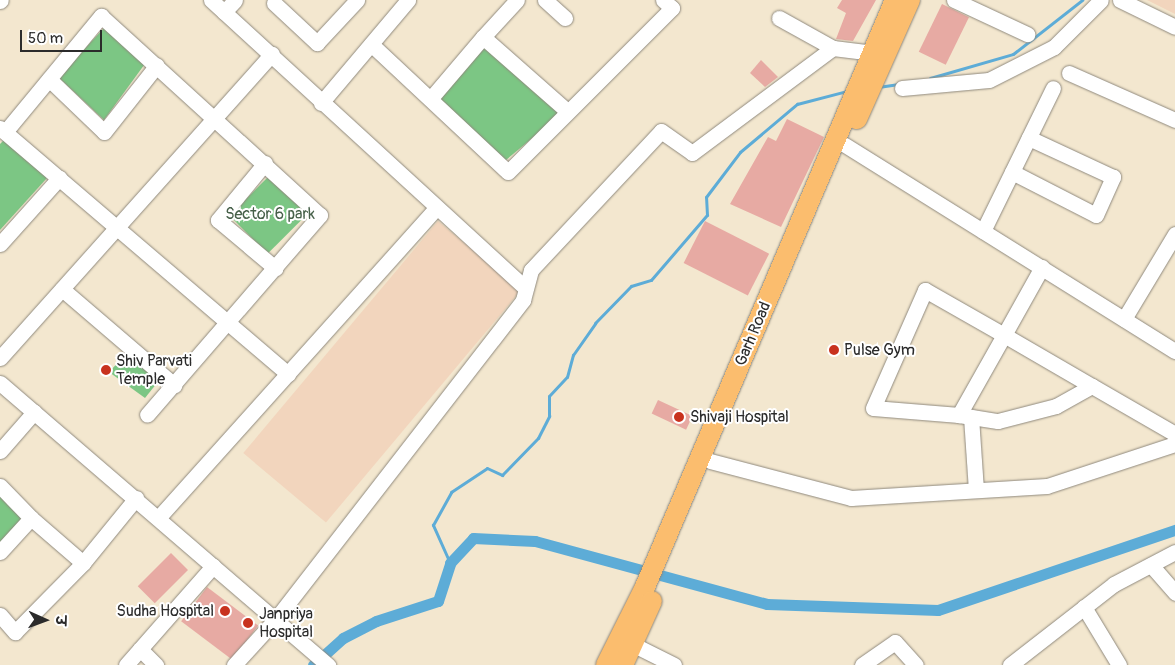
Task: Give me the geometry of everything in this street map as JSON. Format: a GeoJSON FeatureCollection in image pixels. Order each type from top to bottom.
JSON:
{"type":"FeatureCollection","features":[{"type":"Feature","properties":{"kind":"main road","name":"Garh Road"},"geometry":{"type":"LineString","coordinates":[[623,665],[627,641],[875,60],[895,0]]}},
{"type":"Feature","properties":{"kind":"main road","name":"Garh Road"},"geometry":{"type":"LineString","coordinates":[[875,60],[910,0]]}},
{"type":"Feature","properties":{"kind":"main road","name":"Garh Road"},"geometry":{"type":"LineString","coordinates":[[667,548],[710,461],[738,382]]}},
{"type":"Feature","properties":{"kind":"main road","name":"Garh Road"},"geometry":{"type":"LineString","coordinates":[[606,665],[627,641]]}},
{"type":"Feature","properties":{"kind":"street"},"geometry":{"type":"LineString","coordinates":[[211,0],[272,54],[321,103],[525,288]]}},
{"type":"Feature","properties":{"kind":"street"},"geometry":{"type":"LineString","coordinates":[[224,12],[235,0]]}},
{"type":"Feature","properties":{"kind":"street"},"geometry":{"type":"LineString","coordinates":[[273,1],[317,43],[357,0]]}},
{"type":"Feature","properties":{"kind":"street"},"geometry":{"type":"LineString","coordinates":[[431,98],[517,0]]}},
{"type":"Feature","properties":{"kind":"street"},"geometry":{"type":"LineString","coordinates":[[546,0],[563,10]]}},
{"type":"Feature","properties":{"kind":"street"},"geometry":{"type":"LineString","coordinates":[[371,44],[431,98],[508,172],[566,110],[672,8],[663,0]]}},
{"type":"Feature","properties":{"kind":"street"},"geometry":{"type":"LineString","coordinates":[[954,0],[1027,34]]}},
{"type":"Feature","properties":{"kind":"street"},"geometry":{"type":"LineString","coordinates":[[902,88],[989,80],[1054,47],[1101,0]]}},
{"type":"Feature","properties":{"kind":"street"},"geometry":{"type":"LineString","coordinates":[[1120,0],[1175,27]]}},
{"type":"Feature","properties":{"kind":"street"},"geometry":{"type":"LineString","coordinates":[[321,103],[371,44],[404,1]]}},
{"type":"Feature","properties":{"kind":"street"},"geometry":{"type":"LineString","coordinates":[[147,415],[174,385],[228,322],[275,268],[320,215],[215,116],[102,16],[49,79],[2,130],[228,322],[288,374]]}},
{"type":"Feature","properties":{"kind":"street"},"geometry":{"type":"LineString","coordinates":[[779,18],[832,48],[875,60]]}},
{"type":"Feature","properties":{"kind":"street"},"geometry":{"type":"LineString","coordinates":[[483,37],[566,110]]}},
{"type":"Feature","properties":{"kind":"street"},"geometry":{"type":"LineString","coordinates":[[234,665],[275,620],[519,306],[531,270],[661,132],[692,154],[832,48]]}},
{"type":"Feature","properties":{"kind":"street"},"geometry":{"type":"LineString","coordinates":[[0,358],[272,54]]}},
{"type":"Feature","properties":{"kind":"street"},"geometry":{"type":"LineString","coordinates":[[49,79],[104,132],[157,65]]}},
{"type":"Feature","properties":{"kind":"street"},"geometry":{"type":"LineString","coordinates":[[1069,73],[1175,120]]}},
{"type":"Feature","properties":{"kind":"street"},"geometry":{"type":"LineString","coordinates":[[984,231],[1054,88]]}},
{"type":"Feature","properties":{"kind":"street"},"geometry":{"type":"LineString","coordinates":[[1012,172],[1096,215],[1113,177],[1029,138]]}},
{"type":"Feature","properties":{"kind":"street"},"geometry":{"type":"LineString","coordinates":[[840,142],[1175,351]]}},
{"type":"Feature","properties":{"kind":"street"},"geometry":{"type":"LineString","coordinates":[[265,163],[218,220],[275,268]]}},
{"type":"Feature","properties":{"kind":"street"},"geometry":{"type":"LineString","coordinates":[[0,244],[59,178]]}},
{"type":"Feature","properties":{"kind":"street"},"geometry":{"type":"LineString","coordinates":[[159,517],[436,208]]}},
{"type":"Feature","properties":{"kind":"street"},"geometry":{"type":"LineString","coordinates":[[1124,319],[1175,234]]}},
{"type":"Feature","properties":{"kind":"street"},"geometry":{"type":"LineString","coordinates":[[976,490],[965,416],[1004,335],[1042,268]]}},
{"type":"Feature","properties":{"kind":"street"},"geometry":{"type":"LineString","coordinates":[[62,289],[174,385]]}},
{"type":"Feature","properties":{"kind":"street"},"geometry":{"type":"LineString","coordinates":[[1092,386],[1056,406],[998,421],[965,416],[874,408],[925,290],[1004,335],[1175,434]]}},
{"type":"Feature","properties":{"kind":"street"},"geometry":{"type":"LineString","coordinates":[[0,383],[159,517],[328,665]]}},
{"type":"Feature","properties":{"kind":"street"},"geometry":{"type":"LineString","coordinates":[[0,451],[34,412]]}},
{"type":"Feature","properties":{"kind":"street"},"geometry":{"type":"LineString","coordinates":[[710,461],[851,498],[1047,486],[1175,444]]}},
{"type":"Feature","properties":{"kind":"street"},"geometry":{"type":"LineString","coordinates":[[0,486],[31,518],[83,563]]}},
{"type":"Feature","properties":{"kind":"street"},"geometry":{"type":"LineString","coordinates":[[0,614],[15,632],[83,563],[136,498]]}},
{"type":"Feature","properties":{"kind":"street"},"geometry":{"type":"LineString","coordinates":[[0,552],[31,518]]}},
{"type":"Feature","properties":{"kind":"street"},"geometry":{"type":"LineString","coordinates":[[1010,665],[1114,584],[1175,552]]}},
{"type":"Feature","properties":{"kind":"street"},"geometry":{"type":"LineString","coordinates":[[1151,564],[1175,593]]}},
{"type":"Feature","properties":{"kind":"street"},"geometry":{"type":"LineString","coordinates":[[126,665],[213,566]]}},
{"type":"Feature","properties":{"kind":"street"},"geometry":{"type":"LineString","coordinates":[[1084,607],[1119,665]]}},
{"type":"Feature","properties":{"kind":"street"},"geometry":{"type":"LineString","coordinates":[[627,641],[674,665]]}},
{"type":"Feature","properties":{"kind":"street"},"geometry":{"type":"LineString","coordinates":[[862,665],[895,642],[916,665]]}},
{"type":"Feature","properties":{"kind":"street"},"geometry":{"type":"LineString","coordinates":[[140,649],[156,665]]}},
{"type":"Feature","properties":{"kind":"shaded area"},"geometry":{"type":"Polygon","coordinates":[[[1147,0],[1175,0],[1175,14],[1147,0]]]}},
{"type":"Feature","properties":{"kind":"shaded area"},"geometry":{"type":"Polygon","coordinates":[[[438,221],[521,290],[326,523],[243,453],[438,221]]]}},
{"type":"Feature","properties":{"kind":"green space"},"geometry":{"type":"Polygon","coordinates":[[[105,27],[147,61],[104,120],[58,77],[105,27]]]}},
{"type":"Feature","properties":{"kind":"green space"},"geometry":{"type":"Polygon","coordinates":[[[483,37],[566,110],[500,165],[431,99],[483,37]]]}},
{"type":"Feature","properties":{"kind":"green space"},"geometry":{"type":"Polygon","coordinates":[[[4,140],[47,178],[0,230],[0,144],[4,140]]]}},
{"type":"Feature","properties":{"kind":"green space","name":"Sector 6 park"},"geometry":{"type":"Polygon","coordinates":[[[269,176],[307,214],[268,254],[229,216],[269,176]]]}},
{"type":"Feature","properties":{"kind":"green space"},"geometry":{"type":"Polygon","coordinates":[[[130,350],[161,378],[145,398],[109,372],[130,350]]]}},
{"type":"Feature","properties":{"kind":"green space"},"geometry":{"type":"Polygon","coordinates":[[[0,493],[25,516],[0,544],[0,493]]]}},
{"type":"Feature","properties":{"kind":"building"},"geometry":{"type":"Polygon","coordinates":[[[842,0],[876,0],[853,41],[836,39],[846,13],[837,8],[842,0]]]}},
{"type":"Feature","properties":{"kind":"building"},"geometry":{"type":"Polygon","coordinates":[[[942,4],[969,17],[946,65],[919,52],[942,4]]]}},
{"type":"Feature","properties":{"kind":"building"},"geometry":{"type":"Polygon","coordinates":[[[761,60],[778,77],[765,87],[750,73],[761,60]]]}},
{"type":"Feature","properties":{"kind":"building"},"geometry":{"type":"Polygon","coordinates":[[[787,119],[824,137],[781,227],[730,204],[768,137],[776,141],[787,119]]]}},
{"type":"Feature","properties":{"kind":"building"},"geometry":{"type":"Polygon","coordinates":[[[705,221],[769,254],[748,296],[684,263],[705,221]]]}},
{"type":"Feature","properties":{"kind":"building"},"geometry":{"type":"Polygon","coordinates":[[[658,400],[692,416],[686,430],[652,414],[658,400]]]}},
{"type":"Feature","properties":{"kind":"building"},"geometry":{"type":"Polygon","coordinates":[[[171,553],[188,570],[155,603],[138,586],[171,553]]]}},
{"type":"Feature","properties":{"kind":"building"},"geometry":{"type":"Polygon","coordinates":[[[207,587],[258,626],[232,660],[181,621],[207,587]]]}},
{"type":"Feature","properties":{"kind":"waterway"},"geometry":{"type":"LineString","coordinates":[[930,78],[1013,54],[1082,0]]}},
{"type":"Feature","properties":{"kind":"waterway"},"geometry":{"type":"LineString","coordinates":[[878,87],[899,84]]}},
{"type":"Feature","properties":{"kind":"waterway"},"geometry":{"type":"LineString","coordinates":[[450,563],[433,525],[451,492],[487,468],[502,475],[538,438],[549,416],[549,396],[567,377],[573,355],[595,323],[631,286],[651,280],[707,215],[706,197],[740,152],[797,104],[847,91]]}},
{"type":"Feature","properties":{"kind":"waterway"},"geometry":{"type":"LineString","coordinates":[[313,665],[343,638],[376,621],[438,601],[450,563],[473,538],[535,541],[767,604],[938,610],[1175,530]]}},
{"type":"Feature","properties":{"kind":"place","name":"Pulse Gym"},"geometry":{"type":"Point","coordinates":[834,350]}},
{"type":"Feature","properties":{"kind":"place","name":"Shiv Parvati Temple"},"geometry":{"type":"Point","coordinates":[106,370]}},
{"type":"Feature","properties":{"kind":"place","name":"Shivaji Hospital"},"geometry":{"type":"Point","coordinates":[679,417]}},
{"type":"Feature","properties":{"kind":"place","name":"Sudha Hospital"},"geometry":{"type":"Point","coordinates":[225,611]}},
{"type":"Feature","properties":{"kind":"place","name":"Janpriya Hospital"},"geometry":{"type":"Point","coordinates":[248,623]}}]}
